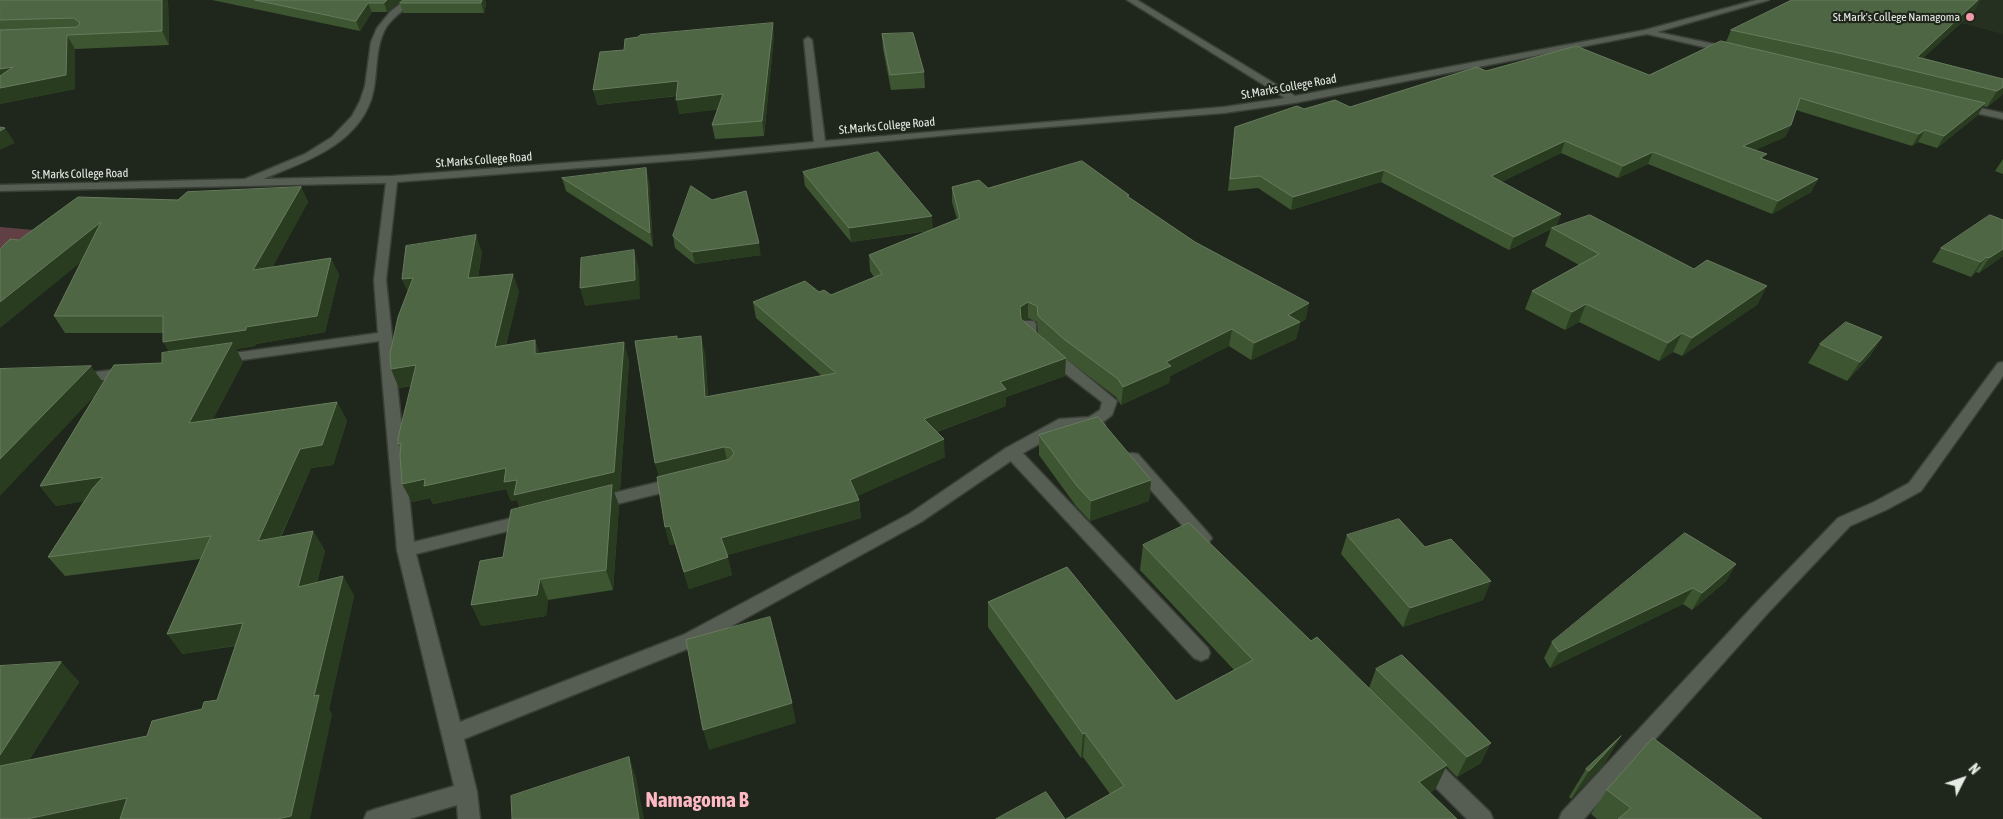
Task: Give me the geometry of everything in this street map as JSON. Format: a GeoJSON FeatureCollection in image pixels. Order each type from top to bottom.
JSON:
{"type":"FeatureCollection","features":[{"type":"Feature","properties":{"kind":"street"},"geometry":{"type":"LineString","coordinates":[[241,183],[306,156],[326,145],[344,131],[357,117],[366,100],[374,47],[381,27],[392,13],[410,0]]}},
{"type":"Feature","properties":{"kind":"street"},"geometry":{"type":"LineString","coordinates":[[1131,0],[1294,100]]}},
{"type":"Feature","properties":{"kind":"street","name":"St.Marks College Road"},"geometry":{"type":"LineString","coordinates":[[0,188],[392,179],[677,158],[1224,110],[1294,100],[1646,32],[1765,0]]}},
{"type":"Feature","properties":{"kind":"street"},"geometry":{"type":"LineString","coordinates":[[1646,32],[1740,53]]}},
{"type":"Feature","properties":{"kind":"street"},"geometry":{"type":"LineString","coordinates":[[808,40],[820,145]]}},
{"type":"Feature","properties":{"kind":"street"},"geometry":{"type":"LineString","coordinates":[[1955,105],[2003,116]]}},
{"type":"Feature","properties":{"kind":"street"},"geometry":{"type":"LineString","coordinates":[[392,179],[380,280],[406,550],[453,734],[466,792],[469,819]]}},
{"type":"Feature","properties":{"kind":"street"},"geometry":{"type":"LineString","coordinates":[[1029,324],[1029,335],[1058,361],[1110,401],[1107,412],[1092,422]]}},
{"type":"Feature","properties":{"kind":"street"},"geometry":{"type":"LineString","coordinates":[[209,361],[384,336]]}},
{"type":"Feature","properties":{"kind":"street"},"geometry":{"type":"LineString","coordinates":[[1570,819],[1761,609],[1844,522],[1880,506],[1915,487],[2003,366]]}},
{"type":"Feature","properties":{"kind":"street"},"geometry":{"type":"LineString","coordinates":[[62,381],[140,370]]}},
{"type":"Feature","properties":{"kind":"street"},"geometry":{"type":"LineString","coordinates":[[453,734],[690,640],[915,518],[1012,452],[1064,423],[1092,422],[1107,430],[1218,554]]}},
{"type":"Feature","properties":{"kind":"street"},"geometry":{"type":"LineString","coordinates":[[1012,452],[1201,653]]}},
{"type":"Feature","properties":{"kind":"street"},"geometry":{"type":"LineString","coordinates":[[586,506],[690,480]]}},
{"type":"Feature","properties":{"kind":"street"},"geometry":{"type":"LineString","coordinates":[[406,550],[548,515]]}},
{"type":"Feature","properties":{"kind":"street"},"geometry":{"type":"LineString","coordinates":[[1413,750],[1482,819]]}},
{"type":"Feature","properties":{"kind":"street"},"geometry":{"type":"LineString","coordinates":[[376,819],[466,792]]}},
{"type":"Feature","properties":{"kind":"shaded area","name":"St.Mark's College Namagoma"},"geometry":{"type":"Polygon","coordinates":[[[1872,0],[2003,0],[2003,34],[1872,0]]]}},
{"type":"Feature","properties":{"kind":"shaded area"},"geometry":{"type":"Polygon","coordinates":[[[0,227],[34,230],[0,251],[0,227]]]}},
{"type":"Feature","properties":{"kind":"building"},"geometry":{"type":"Polygon","coordinates":[[[0,0],[162,0],[162,31],[67,35],[66,75],[0,88],[0,76],[13,67],[0,69],[0,30],[77,27],[80,23],[74,18],[0,20],[0,0]]]}},
{"type":"Feature","properties":{"kind":"building"},"geometry":{"type":"Polygon","coordinates":[[[255,0],[387,0],[384,3],[368,3],[356,21],[255,0]]]}},
{"type":"Feature","properties":{"kind":"building"},"geometry":{"type":"Polygon","coordinates":[[[403,0],[482,0],[481,3],[400,3],[403,0]]]}},
{"type":"Feature","properties":{"kind":"building"},"geometry":{"type":"Polygon","coordinates":[[[1792,0],[1978,0],[1917,57],[2003,79],[2003,87],[1997,91],[1843,54],[1731,30],[1792,0]]]}},
{"type":"Feature","properties":{"kind":"building"},"geometry":{"type":"Polygon","coordinates":[[[773,23],[762,121],[712,125],[723,94],[676,100],[678,81],[593,90],[600,52],[624,50],[625,39],[640,35],[773,23]]]}},
{"type":"Feature","properties":{"kind":"building"},"geometry":{"type":"Polygon","coordinates":[[[913,33],[924,72],[890,75],[882,34],[913,33]]]}},
{"type":"Feature","properties":{"kind":"building"},"geometry":{"type":"Polygon","coordinates":[[[1721,41],[1985,103],[1944,136],[1925,130],[1919,134],[1800,98],[1791,125],[1743,146],[1767,154],[1760,158],[1818,179],[1778,201],[1653,152],[1623,166],[1565,141],[1491,176],[1561,214],[1514,237],[1384,170],[1293,197],[1260,176],[1230,179],[1235,127],[1297,106],[1304,109],[1335,100],[1350,107],[1477,67],[1486,71],[1576,46],[1649,75],[1721,41]]]}},
{"type":"Feature","properties":{"kind":"building"},"geometry":{"type":"Polygon","coordinates":[[[878,152],[932,216],[849,228],[803,172],[878,152]]]}},
{"type":"Feature","properties":{"kind":"building"},"geometry":{"type":"Polygon","coordinates":[[[1082,161],[1129,195],[1127,196],[1195,242],[1309,303],[1288,315],[1300,322],[1254,343],[1232,329],[1166,362],[1171,366],[1123,387],[1118,379],[1065,340],[1038,316],[1037,306],[1028,302],[1020,307],[1021,319],[1066,358],[1000,382],[1006,389],[924,419],[944,439],[850,480],[859,500],[721,538],[728,557],[684,572],[670,526],[665,527],[657,477],[730,459],[734,453],[731,448],[724,447],[655,463],[635,341],[677,336],[677,339],[701,336],[705,397],[836,373],[753,302],[805,281],[819,292],[824,290],[831,295],[882,274],[869,255],[960,218],[952,187],[979,180],[988,188],[1082,161]]]}},
{"type":"Feature","properties":{"kind":"building"},"geometry":{"type":"Polygon","coordinates":[[[646,168],[650,233],[562,178],[646,168]]]}},
{"type":"Feature","properties":{"kind":"building"},"geometry":{"type":"Polygon","coordinates":[[[691,186],[712,200],[746,191],[759,243],[692,252],[673,236],[691,186]]]}},
{"type":"Feature","properties":{"kind":"building"},"geometry":{"type":"Polygon","coordinates":[[[301,187],[253,270],[331,258],[317,316],[246,327],[246,330],[163,342],[163,316],[54,316],[101,222],[0,302],[0,249],[10,239],[19,240],[78,197],[178,200],[187,192],[301,187]]]}},
{"type":"Feature","properties":{"kind":"building"},"geometry":{"type":"Polygon","coordinates":[[[1590,215],[1694,269],[1707,260],[1767,286],[1692,338],[1682,333],[1668,343],[1586,304],[1572,312],[1532,291],[1599,254],[1552,228],[1590,215]]]}},
{"type":"Feature","properties":{"kind":"building"},"geometry":{"type":"Polygon","coordinates":[[[1990,215],[2003,220],[2003,249],[1989,258],[1986,257],[1981,262],[1941,248],[1990,215]]]}},
{"type":"Feature","properties":{"kind":"building"},"geometry":{"type":"Polygon","coordinates":[[[476,235],[468,278],[513,274],[495,347],[535,340],[535,354],[624,342],[614,472],[514,495],[517,480],[504,482],[506,468],[424,486],[425,479],[402,484],[401,443],[398,444],[398,438],[416,365],[391,369],[390,354],[398,317],[413,278],[402,279],[406,246],[476,235]]]}},
{"type":"Feature","properties":{"kind":"building"},"geometry":{"type":"Polygon","coordinates":[[[634,250],[635,280],[580,288],[581,258],[634,250]]]}},
{"type":"Feature","properties":{"kind":"building"},"geometry":{"type":"Polygon","coordinates":[[[1846,322],[1882,337],[1860,362],[1820,344],[1846,322]]]}},
{"type":"Feature","properties":{"kind":"building"},"geometry":{"type":"Polygon","coordinates":[[[232,343],[189,423],[337,402],[322,445],[300,449],[258,541],[313,531],[298,587],[343,576],[314,696],[319,695],[291,816],[277,819],[120,819],[127,798],[27,819],[0,819],[0,766],[147,736],[152,721],[202,709],[204,702],[217,700],[243,623],[167,634],[211,536],[48,557],[93,488],[103,477],[40,486],[114,365],[162,363],[162,353],[232,343]]]}},
{"type":"Feature","properties":{"kind":"building"},"geometry":{"type":"Polygon","coordinates":[[[91,366],[0,459],[0,369],[91,366]]]}},
{"type":"Feature","properties":{"kind":"building"},"geometry":{"type":"Polygon","coordinates":[[[1098,417],[1151,480],[1091,501],[1077,486],[1039,435],[1098,417]]]}},
{"type":"Feature","properties":{"kind":"building"},"geometry":{"type":"Polygon","coordinates":[[[612,485],[606,570],[540,579],[537,595],[471,605],[480,561],[503,557],[511,510],[612,485]]]}},
{"type":"Feature","properties":{"kind":"building"},"geometry":{"type":"Polygon","coordinates":[[[1399,519],[1425,547],[1451,539],[1491,581],[1410,608],[1347,535],[1399,519]]]}},
{"type":"Feature","properties":{"kind":"building"},"geometry":{"type":"Polygon","coordinates":[[[1189,523],[1311,641],[1317,637],[1447,765],[1419,782],[1457,819],[1066,819],[1124,786],[1085,733],[1083,734],[988,602],[1067,567],[1176,701],[1253,660],[1143,545],[1189,523]]]}},
{"type":"Feature","properties":{"kind":"building"},"geometry":{"type":"Polygon","coordinates":[[[1685,533],[1736,564],[1702,593],[1693,588],[1559,652],[1552,642],[1685,533]]]}},
{"type":"Feature","properties":{"kind":"building"},"geometry":{"type":"Polygon","coordinates":[[[770,617],[792,703],[703,730],[686,640],[770,617]]]}},
{"type":"Feature","properties":{"kind":"building"},"geometry":{"type":"Polygon","coordinates":[[[1402,655],[1491,743],[1467,757],[1376,669],[1402,655]]]}},
{"type":"Feature","properties":{"kind":"building"},"geometry":{"type":"Polygon","coordinates":[[[61,662],[0,755],[0,666],[61,662]]]}},
{"type":"Feature","properties":{"kind":"building"},"geometry":{"type":"Polygon","coordinates":[[[1621,736],[1589,771],[1586,769],[1621,736]]]}},
{"type":"Feature","properties":{"kind":"building"},"geometry":{"type":"Polygon","coordinates":[[[1653,738],[1762,819],[1618,819],[1631,808],[1607,790],[1653,738]]]}},
{"type":"Feature","properties":{"kind":"building"},"geometry":{"type":"Polygon","coordinates":[[[629,757],[639,819],[512,819],[511,796],[629,757]]]}},
{"type":"Feature","properties":{"kind":"building"},"geometry":{"type":"Polygon","coordinates":[[[1046,792],[1065,819],[996,819],[1046,792]]]}},
{"type":"Feature","properties":{"kind":"place","name":"St.Mark's College Namagoma"},"geometry":{"type":"Point","coordinates":[1970,17]}},
{"type":"Feature","properties":{"kind":"district","name":"Namagoma B"},"geometry":{"type":"Point","coordinates":[697,800]}}]}
